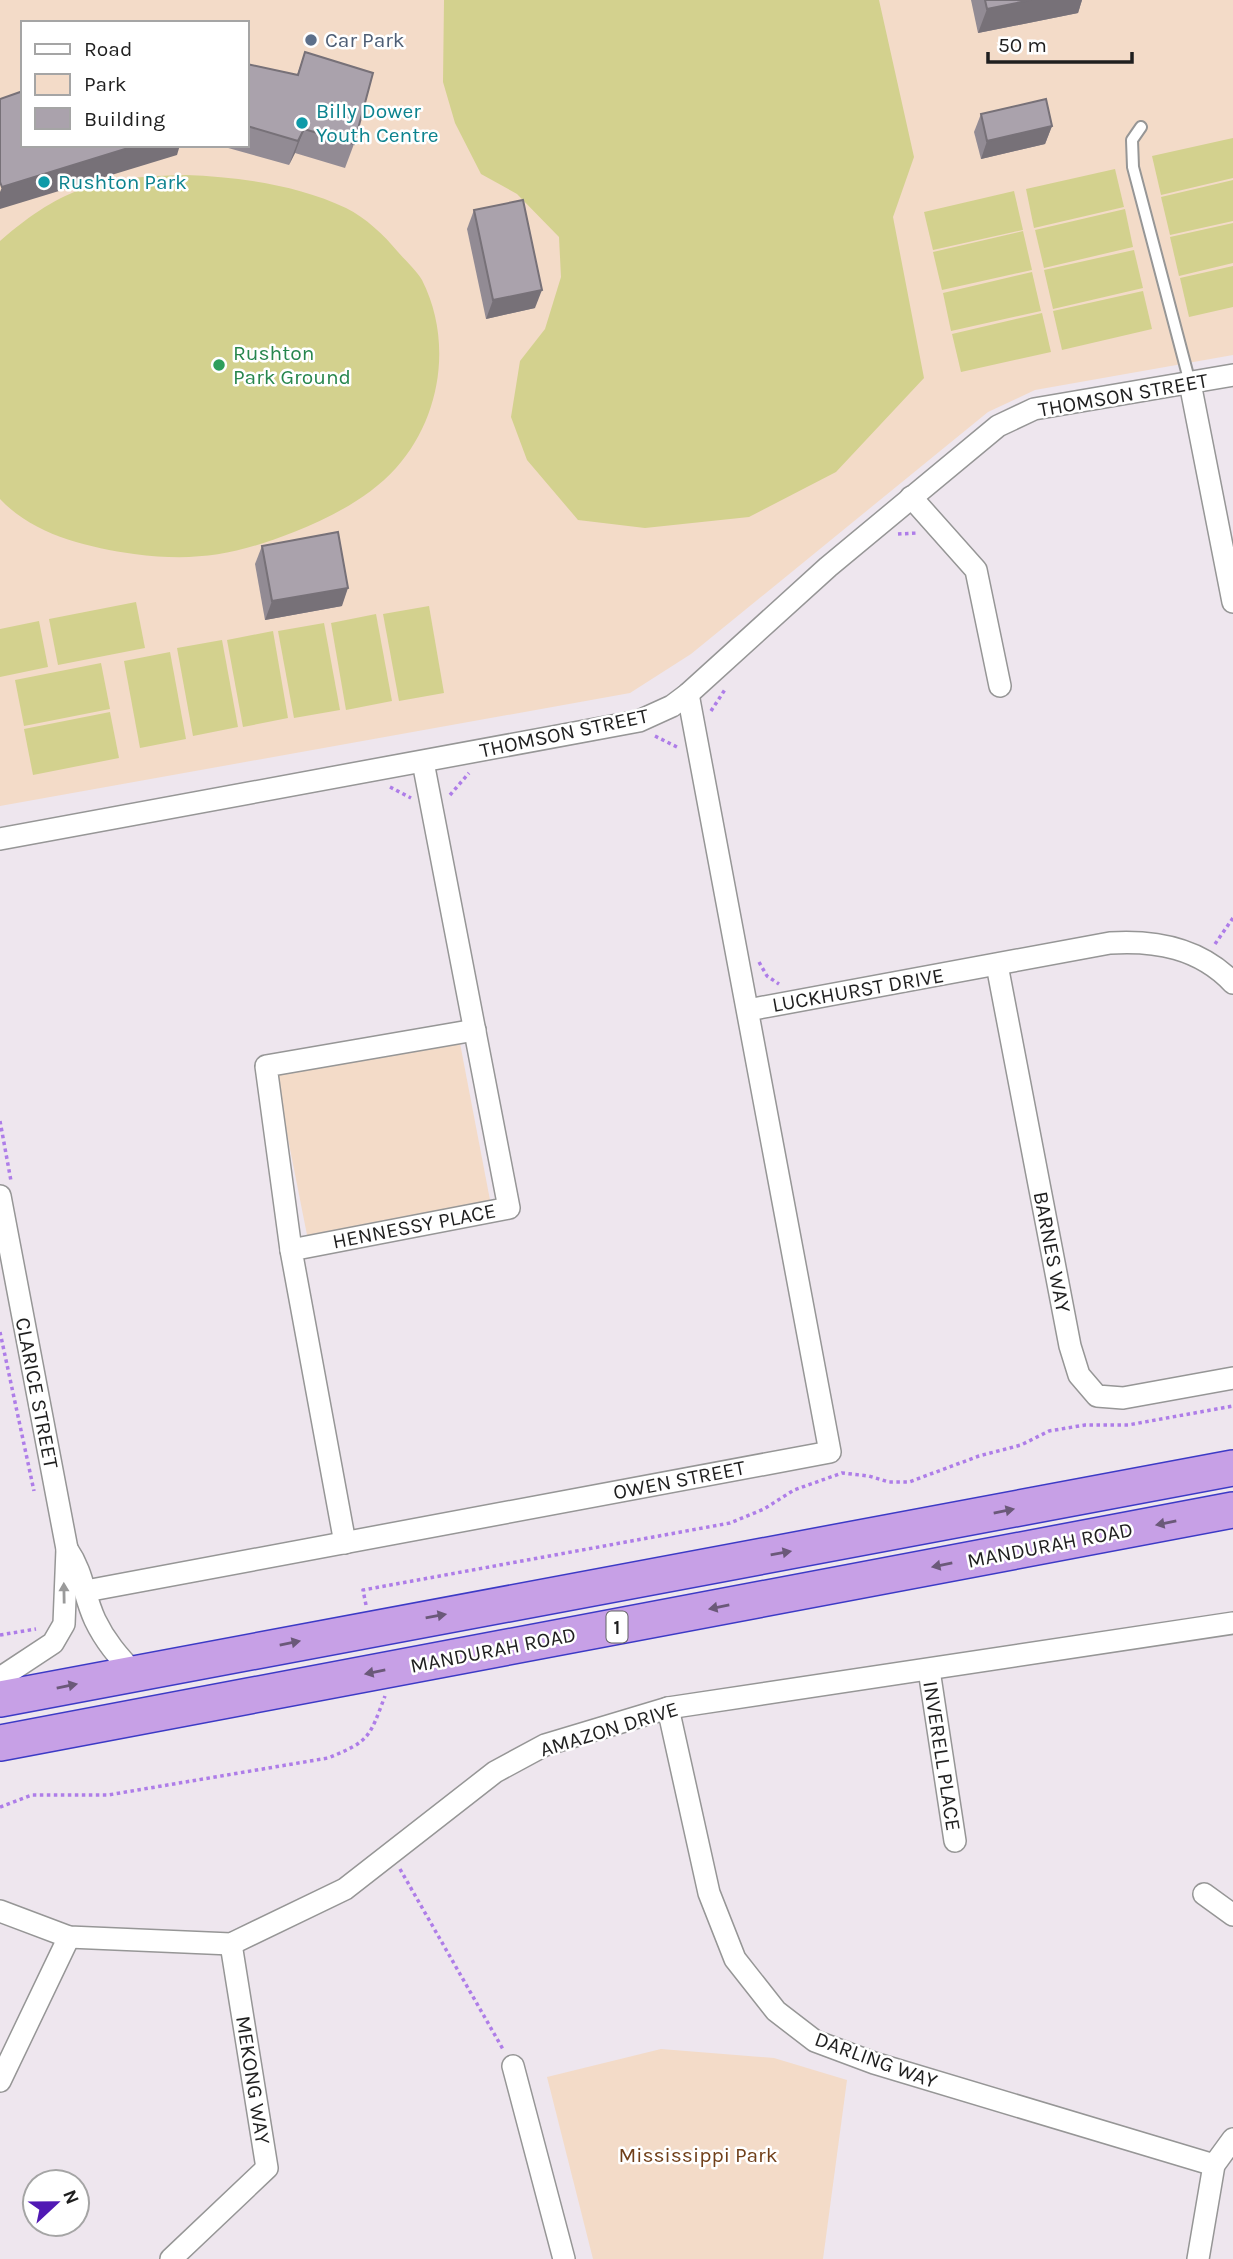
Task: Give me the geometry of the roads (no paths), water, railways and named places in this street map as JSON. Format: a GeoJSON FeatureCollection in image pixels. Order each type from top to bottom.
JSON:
{"type":"FeatureCollection","features":[{"type":"Feature","properties":{"kind":"highway","name":"MANDURAH ROAD"},"geometry":{"type":"LineString","coordinates":[[0,1699],[1233,1468]]}},
{"type":"Feature","properties":{"kind":"highway","name":"MANDURAH ROAD"},"geometry":{"type":"LineString","coordinates":[[0,1742],[1233,1510]]}},
{"type":"Feature","properties":{"kind":"street","name":"THOMSON STREET"},"geometry":{"type":"LineString","coordinates":[[0,839],[639,721],[672,706],[688,694],[988,433],[1034,409],[1233,374]]}},
{"type":"Feature","properties":{"kind":"street"},"geometry":{"type":"LineString","coordinates":[[1190,383],[1233,602]]}},
{"type":"Feature","properties":{"kind":"street"},"geometry":{"type":"LineString","coordinates":[[911,498],[976,570],[1000,686]]}},
{"type":"Feature","properties":{"kind":"street","name":"LUCKHURST DRIVE"},"geometry":{"type":"LineString","coordinates":[[688,694],[748,1010],[1110,943],[1140,941],[1168,945],[1205,960],[1233,984]]}},
{"type":"Feature","properties":{"kind":"street","name":"HENNESSY PLACE"},"geometry":{"type":"LineString","coordinates":[[291,1250],[509,1208],[423,762]]}},
{"type":"Feature","properties":{"kind":"street","name":"BARNES WAY"},"geometry":{"type":"LineString","coordinates":[[997,965],[1070,1346],[1079,1375],[1097,1396],[1123,1398],[1233,1378]]}},
{"type":"Feature","properties":{"kind":"street","name":"OWEN STREET"},"geometry":{"type":"LineString","coordinates":[[86,1591],[830,1452],[748,1010]]}},
{"type":"Feature","properties":{"kind":"street"},"geometry":{"type":"LineString","coordinates":[[345,1544],[291,1250],[266,1066],[475,1030]]}},
{"type":"Feature","properties":{"kind":"street","name":"CLARICE STREET"},"geometry":{"type":"LineString","coordinates":[[0,1196],[6,1261],[67,1549],[64,1624],[59,1635],[53,1643],[0,1678]]}},
{"type":"Feature","properties":{"kind":"street","name":"CLARICE STREET"},"geometry":{"type":"LineString","coordinates":[[67,1549],[81,1570],[94,1618],[111,1649],[134,1673]]}},
{"type":"Feature","properties":{"kind":"street","name":"AMAZON DRIVE"},"geometry":{"type":"LineString","coordinates":[[0,1911],[69,1937],[231,1944],[345,1889],[505,1766],[545,1745],[668,1709],[1233,1623]]}},
{"type":"Feature","properties":{"kind":"street","name":"INVERELL PLACE"},"geometry":{"type":"LineString","coordinates":[[929,1670],[955,1841]]}},
{"type":"Feature","properties":{"kind":"street","name":"DARLING WAY"},"geometry":{"type":"LineString","coordinates":[[668,1709],[709,1893],[735,1959],[776,2011],[815,2041],[874,2063],[1214,2165]]}},
{"type":"Feature","properties":{"kind":"street"},"geometry":{"type":"LineString","coordinates":[[1204,1894],[1233,1915]]}},
{"type":"Feature","properties":{"kind":"street"},"geometry":{"type":"LineString","coordinates":[[0,2081],[69,1937]]}},
{"type":"Feature","properties":{"kind":"street","name":"MEKONG WAY"},"geometry":{"type":"LineString","coordinates":[[171,2259],[268,2168],[231,1944]]}},
{"type":"Feature","properties":{"kind":"street"},"geometry":{"type":"LineString","coordinates":[[513,2066],[564,2259]]}},
{"type":"Feature","properties":{"kind":"street"},"geometry":{"type":"LineString","coordinates":[[1198,2259],[1214,2165],[1233,2139]]}},
{"type":"Feature","properties":{"kind":"lane"},"geometry":{"type":"LineString","coordinates":[[1141,127],[1132,140],[1133,167],[1190,383]]}},
{"type":"Feature","properties":{"kind":"place","name":"Car Park"},"geometry":{"type":"Point","coordinates":[311,40]}},
{"type":"Feature","properties":{"kind":"place","name":"Billy Dower Youth Centre"},"geometry":{"type":"Point","coordinates":[302,123]}},
{"type":"Feature","properties":{"kind":"place","name":"Rushton Park"},"geometry":{"type":"Point","coordinates":[44,182]}},
{"type":"Feature","properties":{"kind":"place","name":"Rushton Park Ground"},"geometry":{"type":"Point","coordinates":[219,365]}},
{"type":"Feature","properties":{"kind":"park label","name":"Mississippi Park"},"geometry":{"type":"Point","coordinates":[698,2155]}}]}
